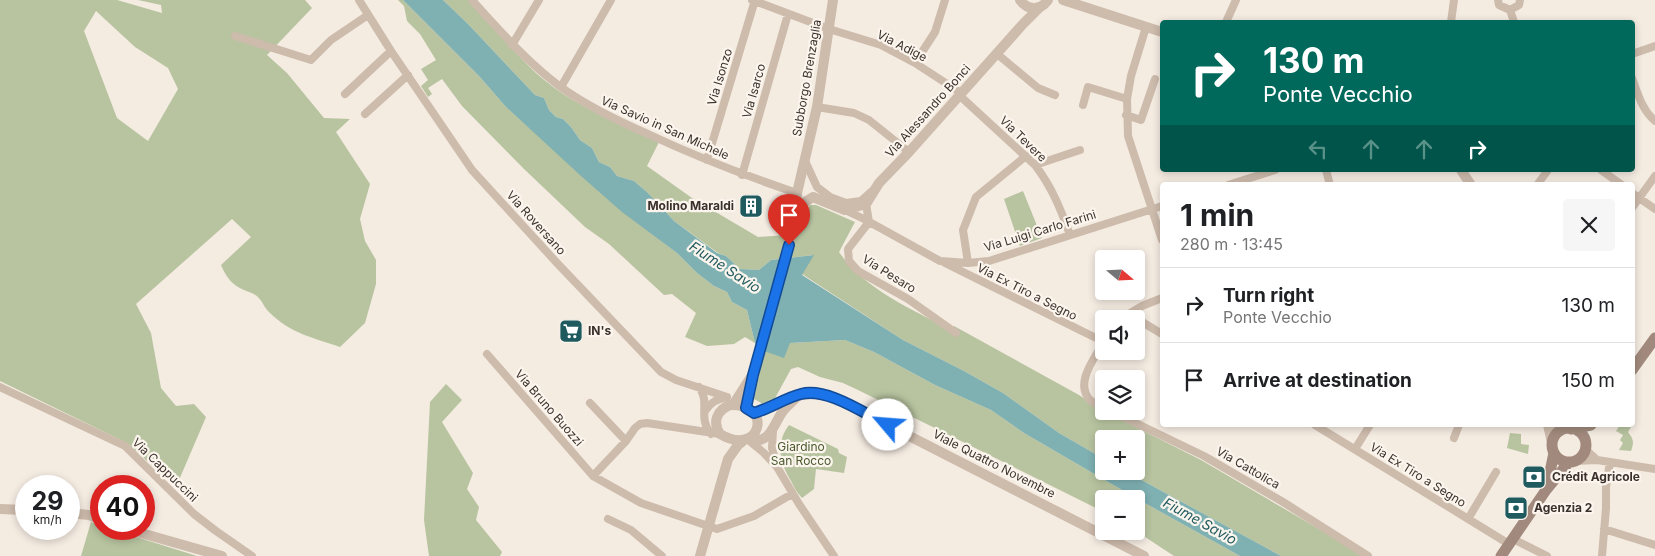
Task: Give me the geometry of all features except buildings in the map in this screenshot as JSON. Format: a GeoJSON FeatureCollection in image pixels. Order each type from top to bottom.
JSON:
{"type":"FeatureCollection","features":[{"type":"Feature","properties":{"kind":"main road"},"geometry":{"type":"LineString","coordinates":[[1635,366],[1655,338]]}},
{"type":"Feature","properties":{"kind":"main road"},"geometry":{"type":"LineString","coordinates":[[1501,556],[1546,490],[1571,462],[1582,455],[1591,427]]}},
{"type":"Feature","properties":{"kind":"main road"},"geometry":{"type":"LineString","coordinates":[[1546,490],[1556,434],[1562,428],[1579,432],[1585,444]]}},
{"type":"Feature","properties":{"kind":"main road"},"geometry":{"type":"LineString","coordinates":[[1553,448],[1560,460],[1571,462]]}},
{"type":"Feature","properties":{"kind":"street","name":"Via Roversano"},"geometry":{"type":"LineString","coordinates":[[359,0],[463,159],[557,263],[662,372],[676,380],[699,387],[730,402]]}},
{"type":"Feature","properties":{"kind":"street","name":"Via Savio in San Michele"},"geometry":{"type":"LineString","coordinates":[[472,0],[512,45],[561,87],[596,110],[707,160],[797,193]]}},
{"type":"Feature","properties":{"kind":"street"},"geometry":{"type":"LineString","coordinates":[[512,45],[538,0]]}},
{"type":"Feature","properties":{"kind":"street"},"geometry":{"type":"LineString","coordinates":[[561,87],[611,0]]}},
{"type":"Feature","properties":{"kind":"street","name":"Via Adige"},"geometry":{"type":"LineString","coordinates":[[754,0],[829,29],[881,45],[915,63],[960,94]]}},
{"type":"Feature","properties":{"kind":"street","name":"Via Isonzo"},"geometry":{"type":"LineString","coordinates":[[707,160],[754,0]]}},
{"type":"Feature","properties":{"kind":"street","name":"Subborgo Brenzaglia"},"geometry":{"type":"LineString","coordinates":[[794,226],[797,193],[817,106],[833,0]]}},
{"type":"Feature","properties":{"kind":"street"},"geometry":{"type":"LineString","coordinates":[[915,63],[935,32],[945,0]]}},
{"type":"Feature","properties":{"kind":"street"},"geometry":{"type":"LineString","coordinates":[[1020,0],[1028,8],[1063,0],[1160,31]]}},
{"type":"Feature","properties":{"kind":"street"},"geometry":{"type":"LineString","coordinates":[[1227,20],[1236,0]]}},
{"type":"Feature","properties":{"kind":"street"},"geometry":{"type":"LineString","coordinates":[[1451,20],[1454,0]]}},
{"type":"Feature","properties":{"kind":"street"},"geometry":{"type":"LineString","coordinates":[[1498,0],[1499,5],[1510,10],[1513,20]]}},
{"type":"Feature","properties":{"kind":"street"},"geometry":{"type":"LineString","coordinates":[[1510,10],[1519,5],[1520,0]]}},
{"type":"Feature","properties":{"kind":"street","name":"Via Alessandro Bonci"},"geometry":{"type":"LineString","coordinates":[[866,204],[879,183],[909,152],[996,53],[1043,5]]}},
{"type":"Feature","properties":{"kind":"street","name":"Via Alessandro Bonci"},"geometry":{"type":"LineString","coordinates":[[1023,24],[1028,8]]}},
{"type":"Feature","properties":{"kind":"street","name":"Via Isarco"},"geometry":{"type":"LineString","coordinates":[[742,174],[788,14]]}},
{"type":"Feature","properties":{"kind":"street"},"geometry":{"type":"LineString","coordinates":[[236,36],[311,60],[331,40],[368,15]]}},
{"type":"Feature","properties":{"kind":"street"},"geometry":{"type":"LineString","coordinates":[[1146,27],[1131,76],[1126,115],[1128,136],[1160,233]]}},
{"type":"Feature","properties":{"kind":"street"},"geometry":{"type":"LineString","coordinates":[[1635,53],[1655,46]]}},
{"type":"Feature","properties":{"kind":"street"},"geometry":{"type":"LineString","coordinates":[[345,94],[392,51]]}},
{"type":"Feature","properties":{"kind":"street"},"geometry":{"type":"LineString","coordinates":[[996,53],[1038,88],[1055,94]]}},
{"type":"Feature","properties":{"kind":"street"},"geometry":{"type":"LineString","coordinates":[[365,114],[408,75]]}},
{"type":"Feature","properties":{"kind":"street"},"geometry":{"type":"LineString","coordinates":[[1126,115],[1141,120],[1155,79]]}},
{"type":"Feature","properties":{"kind":"street"},"geometry":{"type":"LineString","coordinates":[[1635,86],[1640,100],[1655,121]]}},
{"type":"Feature","properties":{"kind":"street"},"geometry":{"type":"LineString","coordinates":[[1083,105],[1088,87],[1127,99]]}},
{"type":"Feature","properties":{"kind":"street","name":"Via Tevere"},"geometry":{"type":"LineString","coordinates":[[960,94],[1035,165],[1045,178],[1060,206],[1070,235]]}},
{"type":"Feature","properties":{"kind":"street"},"geometry":{"type":"LineString","coordinates":[[817,106],[854,114],[869,120],[909,152]]}},
{"type":"Feature","properties":{"kind":"street"},"geometry":{"type":"LineString","coordinates":[[1035,165],[1080,150]]}},
{"type":"Feature","properties":{"kind":"street"},"geometry":{"type":"LineString","coordinates":[[968,263],[963,230],[976,196],[1026,156]]}},
{"type":"Feature","properties":{"kind":"street"},"geometry":{"type":"LineString","coordinates":[[805,161],[817,187],[830,197],[846,203],[861,201],[879,183]]}},
{"type":"Feature","properties":{"kind":"street"},"geometry":{"type":"LineString","coordinates":[[1244,172],[1246,179]]}},
{"type":"Feature","properties":{"kind":"street"},"geometry":{"type":"LineString","coordinates":[[1237,182],[1269,172]]}},
{"type":"Feature","properties":{"kind":"street"},"geometry":{"type":"LineString","coordinates":[[1604,172],[1618,182]]}},
{"type":"Feature","properties":{"kind":"street"},"geometry":{"type":"LineString","coordinates":[[1635,204],[1655,176]]}},
{"type":"Feature","properties":{"kind":"street"},"geometry":{"type":"LineString","coordinates":[[1635,195],[1655,209]]}},
{"type":"Feature","properties":{"kind":"street","name":"Via Luigi Carlo Farini"},"geometry":{"type":"LineString","coordinates":[[794,226],[805,202],[813,197],[869,222],[940,261],[968,263],[989,261],[1160,207]]}},
{"type":"Feature","properties":{"kind":"street"},"geometry":{"type":"LineString","coordinates":[[845,210],[866,204],[869,222]]}},
{"type":"Feature","properties":{"kind":"street","name":"Via Pesaro"},"geometry":{"type":"LineString","coordinates":[[869,222],[848,248],[849,261],[858,272],[908,299],[956,333]]}},
{"type":"Feature","properties":{"kind":"street"},"geometry":{"type":"LineString","coordinates":[[700,556],[728,459],[738,445],[754,435],[758,427],[753,375],[794,226]]}},
{"type":"Feature","properties":{"kind":"street","name":"Via Ex Tiro a Segno"},"geometry":{"type":"LineString","coordinates":[[940,261],[1095,338]]}},
{"type":"Feature","properties":{"kind":"street"},"geometry":{"type":"LineString","coordinates":[[1136,310],[1160,299]]}},
{"type":"Feature","properties":{"kind":"street"},"geometry":{"type":"LineString","coordinates":[[1145,325],[1160,333]]}},
{"type":"Feature","properties":{"kind":"street","name":"Via Bruno Buozzi"},"geometry":{"type":"LineString","coordinates":[[487,354],[593,476],[641,503],[708,525]]}},
{"type":"Feature","properties":{"kind":"street"},"geometry":{"type":"LineString","coordinates":[[1095,357],[1088,368],[1085,379],[1085,392],[1090,400],[1095,403]]}},
{"type":"Feature","properties":{"kind":"street"},"geometry":{"type":"LineString","coordinates":[[728,459],[718,435],[716,425],[718,414],[753,375]]}},
{"type":"Feature","properties":{"kind":"street","name":"Via Cappuccini"},"geometry":{"type":"LineString","coordinates":[[0,387],[125,446],[194,514],[252,556]]}},
{"type":"Feature","properties":{"kind":"street"},"geometry":{"type":"LineString","coordinates":[[699,387],[704,396],[705,425],[718,435]]}},
{"type":"Feature","properties":{"kind":"street","name":"Viale Quattro Novembre"},"geometry":{"type":"LineString","coordinates":[[755,410],[802,394],[816,393],[835,398],[1144,556]]}},
{"type":"Feature","properties":{"kind":"street"},"geometry":{"type":"LineString","coordinates":[[593,476],[640,424],[718,435],[731,440],[758,440],[763,439],[787,406],[802,394]]}},
{"type":"Feature","properties":{"kind":"street"},"geometry":{"type":"LineString","coordinates":[[705,411],[716,400],[772,413],[775,425],[772,448],[777,468]]}},
{"type":"Feature","properties":{"kind":"street"},"geometry":{"type":"LineString","coordinates":[[590,402],[626,441]]}},
{"type":"Feature","properties":{"kind":"street","name":"Via Cattolica"},"geometry":{"type":"LineString","coordinates":[[1130,420],[1204,456],[1283,502],[1368,556]]}},
{"type":"Feature","properties":{"kind":"street","name":"Via Ex Tiro a Segno"},"geometry":{"type":"LineString","coordinates":[[1318,427],[1468,518],[1511,542],[1548,556]]}},
{"type":"Feature","properties":{"kind":"street"},"geometry":{"type":"LineString","coordinates":[[1355,449],[1369,427]]}},
{"type":"Feature","properties":{"kind":"street"},"geometry":{"type":"LineString","coordinates":[[1454,438],[1458,427]]}},
{"type":"Feature","properties":{"kind":"street"},"geometry":{"type":"LineString","coordinates":[[1548,427],[1553,448]]}},
{"type":"Feature","properties":{"kind":"street"},"geometry":{"type":"LineString","coordinates":[[746,440],[764,453],[777,468],[792,494],[834,556]]}},
{"type":"Feature","properties":{"kind":"street"},"geometry":{"type":"LineString","coordinates":[[1585,444],[1597,460]]}},
{"type":"Feature","properties":{"kind":"street"},"geometry":{"type":"LineString","coordinates":[[1571,462],[1597,460],[1655,469]]}},
{"type":"Feature","properties":{"kind":"street"},"geometry":{"type":"LineString","coordinates":[[1602,556],[1606,487],[1610,462]]}},
{"type":"Feature","properties":{"kind":"street"},"geometry":{"type":"LineString","coordinates":[[1468,518],[1496,472]]}},
{"type":"Feature","properties":{"kind":"street"},"geometry":{"type":"LineString","coordinates":[[708,525],[717,529],[754,516],[792,494]]}},
{"type":"Feature","properties":{"kind":"street"},"geometry":{"type":"LineString","coordinates":[[0,509],[15,510]]}},
{"type":"Feature","properties":{"kind":"street"},"geometry":{"type":"LineString","coordinates":[[608,519],[631,530],[662,556]]}},
{"type":"Feature","properties":{"kind":"street"},"geometry":{"type":"LineString","coordinates":[[1604,529],[1655,545]]}},
{"type":"Feature","properties":{"kind":"street"},"geometry":{"type":"LineString","coordinates":[[155,537],[222,556]]}},
{"type":"Feature","properties":{"kind":"green space"},"geometry":{"type":"Polygon","coordinates":[[[0,0],[117,0],[162,13],[161,5],[138,0],[305,0],[312,8],[267,55],[287,73],[324,118],[350,119],[336,132],[370,184],[360,219],[365,241],[376,260],[376,284],[365,323],[340,347],[303,334],[278,320],[268,311],[258,297],[236,286],[227,277],[221,265],[251,237],[232,219],[136,304],[151,333],[161,388],[176,406],[194,404],[206,417],[176,487],[127,443],[0,381],[0,0]],[[96,11],[84,31],[117,118],[148,141],[178,89],[168,68],[135,47],[96,11]]]}},
{"type":"Feature","properties":{"kind":"green space"},"geometry":{"type":"Polygon","coordinates":[[[398,0],[403,0],[479,76],[506,107],[622,211],[677,253],[697,273],[714,286],[727,292],[732,302],[747,310],[755,343],[745,337],[734,344],[707,346],[685,337],[696,313],[672,294],[664,295],[609,244],[585,227],[462,106],[442,79],[428,88],[432,94],[428,97],[421,86],[428,80],[421,69],[436,60],[420,34],[407,21],[404,6],[398,0]]]}},
{"type":"Feature","properties":{"kind":"green space"},"geometry":{"type":"Polygon","coordinates":[[[443,0],[468,0],[518,55],[550,84],[579,104],[659,142],[647,166],[692,198],[758,237],[786,235],[779,259],[771,260],[759,270],[740,269],[726,256],[718,253],[674,221],[634,181],[617,176],[610,167],[599,162],[592,148],[580,140],[563,119],[556,117],[549,110],[544,98],[535,95],[443,0]]]}},
{"type":"Feature","properties":{"kind":"green space"},"geometry":{"type":"Polygon","coordinates":[[[1023,191],[1042,238],[1020,246],[1004,199],[1023,191]]]}},
{"type":"Feature","properties":{"kind":"green space"},"geometry":{"type":"Polygon","coordinates":[[[810,205],[816,205],[855,222],[839,252],[849,265],[875,288],[951,330],[954,326],[1079,395],[1095,406],[1095,420],[1122,420],[1142,430],[1095,430],[1095,454],[1059,433],[1003,393],[903,340],[802,274],[813,255],[789,258],[795,238],[810,205]]]}},
{"type":"Feature","properties":{"kind":"green space"},"geometry":{"type":"Polygon","coordinates":[[[845,340],[874,352],[935,385],[991,410],[1024,433],[1095,474],[1095,480],[1105,480],[1122,490],[1095,490],[1095,508],[858,390],[798,367],[791,369],[774,400],[763,404],[754,399],[764,351],[790,343],[845,340]]]}},
{"type":"Feature","properties":{"kind":"green space"},"geometry":{"type":"Polygon","coordinates":[[[446,384],[462,400],[442,422],[473,473],[467,489],[479,507],[476,520],[502,552],[500,556],[429,556],[424,520],[430,402],[446,384]]]}},
{"type":"Feature","properties":{"kind":"green space","name":"Giardino San Rocco"},"geometry":{"type":"Polygon","coordinates":[[[789,425],[838,449],[839,453],[847,457],[844,473],[816,469],[814,489],[802,498],[787,474],[782,460],[782,439],[789,425]]]}},
{"type":"Feature","properties":{"kind":"green space"},"geometry":{"type":"Polygon","coordinates":[[[1619,427],[1631,427],[1628,432],[1633,441],[1631,451],[1619,450],[1623,443],[1620,440],[1623,435],[1616,431],[1619,427]]]}},
{"type":"Feature","properties":{"kind":"green space"},"geometry":{"type":"Polygon","coordinates":[[[1145,432],[1201,460],[1365,556],[1281,556],[1142,480],[1145,480],[1145,432]]]}},
{"type":"Feature","properties":{"kind":"green space"},"geometry":{"type":"Polygon","coordinates":[[[1510,433],[1521,434],[1521,444],[1529,445],[1528,454],[1507,448],[1510,433]]]}},
{"type":"Feature","properties":{"kind":"green space"},"geometry":{"type":"Polygon","coordinates":[[[1145,503],[1240,556],[1174,556],[1145,537],[1145,503]]]}},
{"type":"Feature","properties":{"kind":"green space"},"geometry":{"type":"Polygon","coordinates":[[[90,525],[90,540],[146,540],[197,556],[81,556],[90,525]]]}},
{"type":"Feature","properties":{"kind":"water","name":"Fiume Savio"},"geometry":{"type":"Polygon","coordinates":[[[403,0],[443,0],[535,95],[544,98],[549,110],[556,117],[563,119],[580,140],[592,148],[599,162],[610,167],[617,176],[634,181],[674,221],[717,253],[726,256],[740,269],[759,270],[771,260],[814,255],[802,275],[903,340],[1003,393],[1059,433],[1095,454],[1095,474],[1024,433],[991,410],[935,385],[874,352],[845,340],[790,343],[784,358],[764,351],[755,343],[747,310],[732,302],[727,292],[714,286],[697,273],[677,253],[622,212],[506,107],[479,76],[403,0]]]}},
{"type":"Feature","properties":{"kind":"water","name":"Fiume Savio"},"geometry":{"type":"Polygon","coordinates":[[[1105,480],[1142,480],[1281,556],[1240,556],[1145,503],[1145,490],[1122,490],[1105,480]]]}},
{"type":"Feature","properties":{"kind":"place","name":"Molino Maraldi"},"geometry":{"type":"Point","coordinates":[751,206]}},
{"type":"Feature","properties":{"kind":"place","name":"IN's"},"geometry":{"type":"Point","coordinates":[571,331]}},
{"type":"Feature","properties":{"kind":"place","name":"Crédit Agricole"},"geometry":{"type":"Point","coordinates":[1534,477]}},
{"type":"Feature","properties":{"kind":"place","name":"Agenzia 2"},"geometry":{"type":"Point","coordinates":[1516,508]}},
{"type":"Feature","properties":{"kind":"route"},"geometry":{"type":"LineString","coordinates":[[789,245],[753,375],[746,408],[754,413],[802,394],[816,393],[835,398],[888,425]]}}]}
